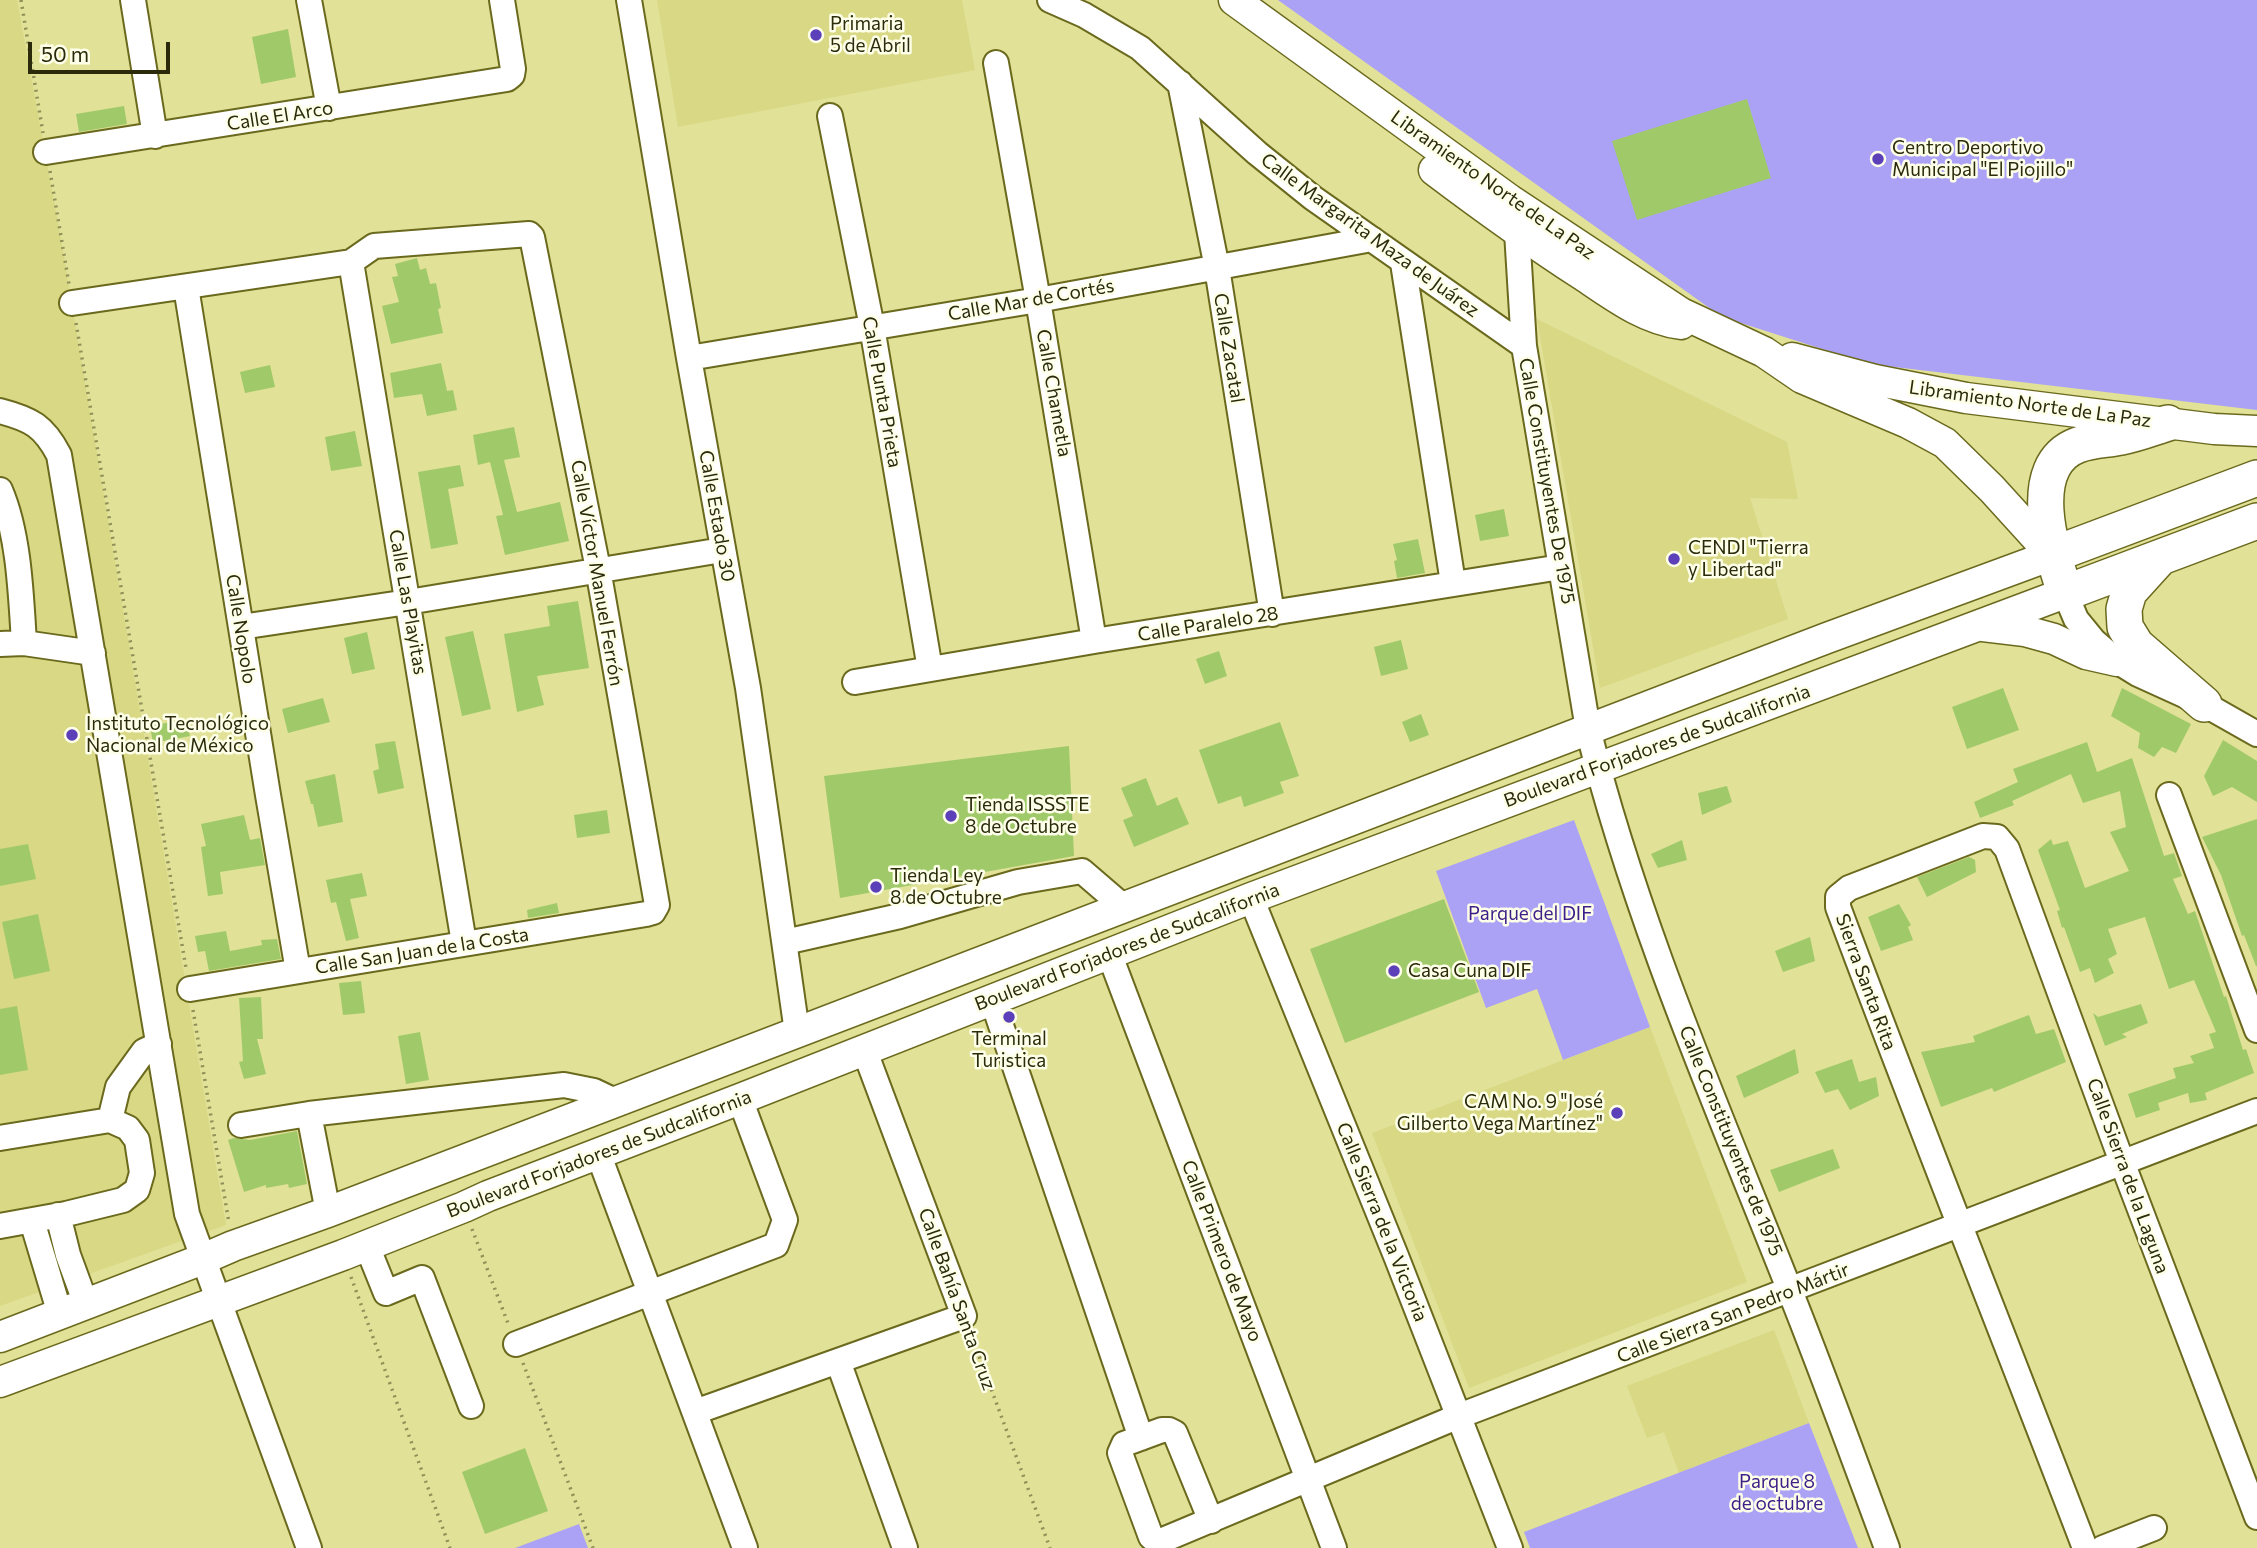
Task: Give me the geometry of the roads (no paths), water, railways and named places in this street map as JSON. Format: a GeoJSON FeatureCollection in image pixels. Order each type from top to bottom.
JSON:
{"type":"FeatureCollection","features":[{"type":"Feature","properties":{"kind":"highway"},"geometry":{"type":"LineString","coordinates":[[2065,593],[2052,555],[2045,496],[2054,462],[2065,451],[2076,446],[2119,438],[2168,423]]}},
{"type":"Feature","properties":{"kind":"highway","name":"Boulevard Forjadores de Sudcalifornia"},"geometry":{"type":"LineString","coordinates":[[2052,555],[2257,478]]}},
{"type":"Feature","properties":{"kind":"highway","name":"Boulevard Forjadores de Sudcalifornia"},"geometry":{"type":"LineString","coordinates":[[2065,593],[2257,521]]}},
{"type":"Feature","properties":{"kind":"highway"},"geometry":{"type":"LineString","coordinates":[[2214,537],[2257,541]]}},
{"type":"Feature","properties":{"kind":"highway"},"geometry":{"type":"LineString","coordinates":[[2159,559],[2129,592],[2124,609],[2125,627],[2136,645],[2204,704]]}},
{"type":"Feature","properties":{"kind":"main road"},"geometry":{"type":"LineString","coordinates":[[1211,0],[1219,10],[1517,232],[1650,316],[1676,324],[1711,327]]}},
{"type":"Feature","properties":{"kind":"main road","name":"Libramiento Norte de La Paz"},"geometry":{"type":"LineString","coordinates":[[1234,0],[1510,200],[1681,313],[1764,352],[1802,379],[1908,423],[1945,443],[1992,489],[2052,555]]}},
{"type":"Feature","properties":{"kind":"main road","name":"Libramiento Norte de La Paz"},"geometry":{"type":"LineString","coordinates":[[1764,352],[1875,380],[1966,398],[2168,423],[2257,430]]}},
{"type":"Feature","properties":{"kind":"main road","name":"Boulevard Forjadores de Sudcalifornia"},"geometry":{"type":"LineString","coordinates":[[0,1336],[1588,729],[2052,555]]}},
{"type":"Feature","properties":{"kind":"main road","name":"Boulevard Forjadores de Sudcalifornia"},"geometry":{"type":"LineString","coordinates":[[0,1382],[355,1251],[488,1196],[1251,898],[2065,593]]}},
{"type":"Feature","properties":{"kind":"main road"},"geometry":{"type":"LineString","coordinates":[[1979,626],[2025,631],[2054,639],[2085,654],[2118,661]]}},
{"type":"Feature","properties":{"kind":"street"},"geometry":{"type":"LineString","coordinates":[[133,0],[155,136]]}},
{"type":"Feature","properties":{"kind":"street"},"geometry":{"type":"LineString","coordinates":[[309,0],[329,108]]}},
{"type":"Feature","properties":{"kind":"street","name":"Calle El Arco"},"geometry":{"type":"LineString","coordinates":[[46,152],[500,81],[512,75],[502,0]]}},
{"type":"Feature","properties":{"kind":"street","name":"Calle Estado 30"},"geometry":{"type":"LineString","coordinates":[[629,0],[748,688],[797,1032]]}},
{"type":"Feature","properties":{"kind":"street","name":"Calle Margarita Maza de Juárez"},"geometry":{"type":"LineString","coordinates":[[1050,0],[1084,15],[1140,48],[1257,153],[1313,198],[1524,346]]}},
{"type":"Feature","properties":{"kind":"street","name":"Calle Chametla"},"geometry":{"type":"LineString","coordinates":[[996,62],[1094,641]]}},
{"type":"Feature","properties":{"kind":"street","name":"Calle Zacatal"},"geometry":{"type":"LineString","coordinates":[[1180,83],[1217,268],[1272,614]]}},
{"type":"Feature","properties":{"kind":"street","name":"Calle Punta Prieta"},"geometry":{"type":"LineString","coordinates":[[830,116],[872,327],[930,668]]}},
{"type":"Feature","properties":{"kind":"street","name":"Calle Constituyentes De 1975"},"geometry":{"type":"LineString","coordinates":[[1517,232],[1524,346],[1588,729]]}},
{"type":"Feature","properties":{"kind":"street","name":"Calle Víctor Manuel Ferrón"},"geometry":{"type":"LineString","coordinates":[[351,262],[374,247],[529,234],[533,240],[598,569],[657,905],[653,912]]}},
{"type":"Feature","properties":{"kind":"street","name":"Calle Mar de Cortés"},"geometry":{"type":"LineString","coordinates":[[689,358],[1038,300],[1372,239]]}},
{"type":"Feature","properties":{"kind":"street"},"geometry":{"type":"LineString","coordinates":[[72,303],[351,262]]}},
{"type":"Feature","properties":{"kind":"street","name":"Calle Las Playitas"},"geometry":{"type":"LineString","coordinates":[[351,262],[464,943]]}},
{"type":"Feature","properties":{"kind":"street"},"geometry":{"type":"LineString","coordinates":[[1403,263],[1453,583]]}},
{"type":"Feature","properties":{"kind":"street","name":"Calle Nopolo"},"geometry":{"type":"LineString","coordinates":[[186,287],[298,971]]}},
{"type":"Feature","properties":{"kind":"street"},"geometry":{"type":"LineString","coordinates":[[0,411],[33,422],[50,437],[60,455],[187,1214],[309,1548]]}},
{"type":"Feature","properties":{"kind":"street"},"geometry":{"type":"LineString","coordinates":[[0,490],[6,504],[21,587],[12,644],[93,653]]}},
{"type":"Feature","properties":{"kind":"street"},"geometry":{"type":"LineString","coordinates":[[241,627],[722,550]]}},
{"type":"Feature","properties":{"kind":"street","name":"Calle Paralelo 28"},"geometry":{"type":"LineString","coordinates":[[855,682],[1561,566]]}},
{"type":"Feature","properties":{"kind":"street"},"geometry":{"type":"LineString","coordinates":[[2065,593],[2076,619],[2094,641],[2118,661],[2138,674],[2204,704],[2257,734]]}},
{"type":"Feature","properties":{"kind":"street","name":"Calle Constituyentes de 1975"},"geometry":{"type":"LineString","coordinates":[[1588,729],[1626,862],[1680,1012],[1887,1548]]}},
{"type":"Feature","properties":{"kind":"street"},"geometry":{"type":"LineString","coordinates":[[2169,795],[2257,1030]]}},
{"type":"Feature","properties":{"kind":"street","name":"Sierra Santa Rita"},"geometry":{"type":"LineString","coordinates":[[1961,1226],[1892,1052],[1838,907],[1838,897],[1849,888],[1983,836],[1997,837]]}},
{"type":"Feature","properties":{"kind":"street","name":"Calle Sierra de la Laguna"},"geometry":{"type":"LineString","coordinates":[[1997,837],[2007,849],[2257,1517]]}},
{"type":"Feature","properties":{"kind":"street"},"geometry":{"type":"LineString","coordinates":[[785,942],[900,916],[1018,882],[1082,871],[1125,908]]}},
{"type":"Feature","properties":{"kind":"street","name":"Calle Sierra de la Victoria"},"geometry":{"type":"LineString","coordinates":[[1251,898],[1510,1548]]}},
{"type":"Feature","properties":{"kind":"street","name":"Calle San Juan de la Costa"},"geometry":{"type":"LineString","coordinates":[[190,989],[653,912]]}},
{"type":"Feature","properties":{"kind":"street","name":"Calle Primero de Mayo"},"geometry":{"type":"LineString","coordinates":[[1109,953],[1334,1548]]}},
{"type":"Feature","properties":{"kind":"street"},"geometry":{"type":"LineString","coordinates":[[992,999],[1141,1438],[1162,1430],[1175,1433],[1210,1521]]}},
{"type":"Feature","properties":{"kind":"street"},"geometry":{"type":"LineString","coordinates":[[110,1121],[118,1087],[144,1051],[159,1044]]}},
{"type":"Feature","properties":{"kind":"street","name":"Calle Bahía Santa Cruz"},"geometry":{"type":"LineString","coordinates":[[838,1362],[964,1315],[864,1049]]}},
{"type":"Feature","properties":{"kind":"street"},"geometry":{"type":"LineString","coordinates":[[241,1125],[309,1114],[564,1085],[594,1091],[617,1102]]}},
{"type":"Feature","properties":{"kind":"street"},"geometry":{"type":"LineString","coordinates":[[516,1344],[776,1245],[785,1220],[740,1099]]}},
{"type":"Feature","properties":{"kind":"street","name":"Calle Sierra San Pedro Mártir"},"geometry":{"type":"LineString","coordinates":[[1141,1438],[1124,1444],[1120,1453],[1151,1536],[1155,1540],[1183,1541],[1210,1521],[1459,1416],[1790,1292],[2257,1111]]}},
{"type":"Feature","properties":{"kind":"street"},"geometry":{"type":"LineString","coordinates":[[309,1114],[328,1212]]}},
{"type":"Feature","properties":{"kind":"street"},"geometry":{"type":"LineString","coordinates":[[0,1138],[110,1121],[128,1128],[137,1140],[142,1173],[136,1190],[124,1200],[0,1226]]}},
{"type":"Feature","properties":{"kind":"street"},"geometry":{"type":"LineString","coordinates":[[598,1153],[746,1548]]}},
{"type":"Feature","properties":{"kind":"street"},"geometry":{"type":"LineString","coordinates":[[58,1215],[68,1255],[73,1309]]}},
{"type":"Feature","properties":{"kind":"street"},"geometry":{"type":"LineString","coordinates":[[32,1221],[73,1309]]}},
{"type":"Feature","properties":{"kind":"street"},"geometry":{"type":"LineString","coordinates":[[1961,1226],[2084,1548]]}},
{"type":"Feature","properties":{"kind":"street"},"geometry":{"type":"LineString","coordinates":[[355,1251],[386,1293],[422,1278],[471,1406]]}},
{"type":"Feature","properties":{"kind":"street"},"geometry":{"type":"LineString","coordinates":[[695,1412],[838,1362],[905,1548]]}},
{"type":"Feature","properties":{"kind":"street"},"geometry":{"type":"LineString","coordinates":[[2104,1548],[2154,1528]]}},
{"type":"Feature","properties":{"kind":"place","name":"Primaria 5 de Abril"},"geometry":{"type":"Point","coordinates":[816,35]}},
{"type":"Feature","properties":{"kind":"place","name":"Centro Deportivo Municipal \"El Piojillo\""},"geometry":{"type":"Point","coordinates":[1878,159]}},
{"type":"Feature","properties":{"kind":"place","name":"CENDI \"Tierra y Libertad\""},"geometry":{"type":"Point","coordinates":[1674,559]}},
{"type":"Feature","properties":{"kind":"place","name":"Instituto Tecnológico Nacional de México"},"geometry":{"type":"Point","coordinates":[72,735]}},
{"type":"Feature","properties":{"kind":"place","name":"Tienda ISSSTE 8 de Octubre"},"geometry":{"type":"Point","coordinates":[951,816]}},
{"type":"Feature","properties":{"kind":"place","name":"Tienda Ley 8 de Octubre"},"geometry":{"type":"Point","coordinates":[876,887]}},
{"type":"Feature","properties":{"kind":"place","name":"Casa Cuna DIF"},"geometry":{"type":"Point","coordinates":[1394,971]}},
{"type":"Feature","properties":{"kind":"place","name":"Terminal Turistica"},"geometry":{"type":"Point","coordinates":[1009,1017]}},
{"type":"Feature","properties":{"kind":"place","name":"CAM No. 9 \"José Gilberto Vega Martínez\""},"geometry":{"type":"Point","coordinates":[1617,1113]}},
{"type":"Feature","properties":{"kind":"park label","name":"Parque del DIF"},"geometry":{"type":"Point","coordinates":[1530,914]}},
{"type":"Feature","properties":{"kind":"park label","name":"Parque 8 de octubre"},"geometry":{"type":"Point","coordinates":[1777,1493]}}]}
